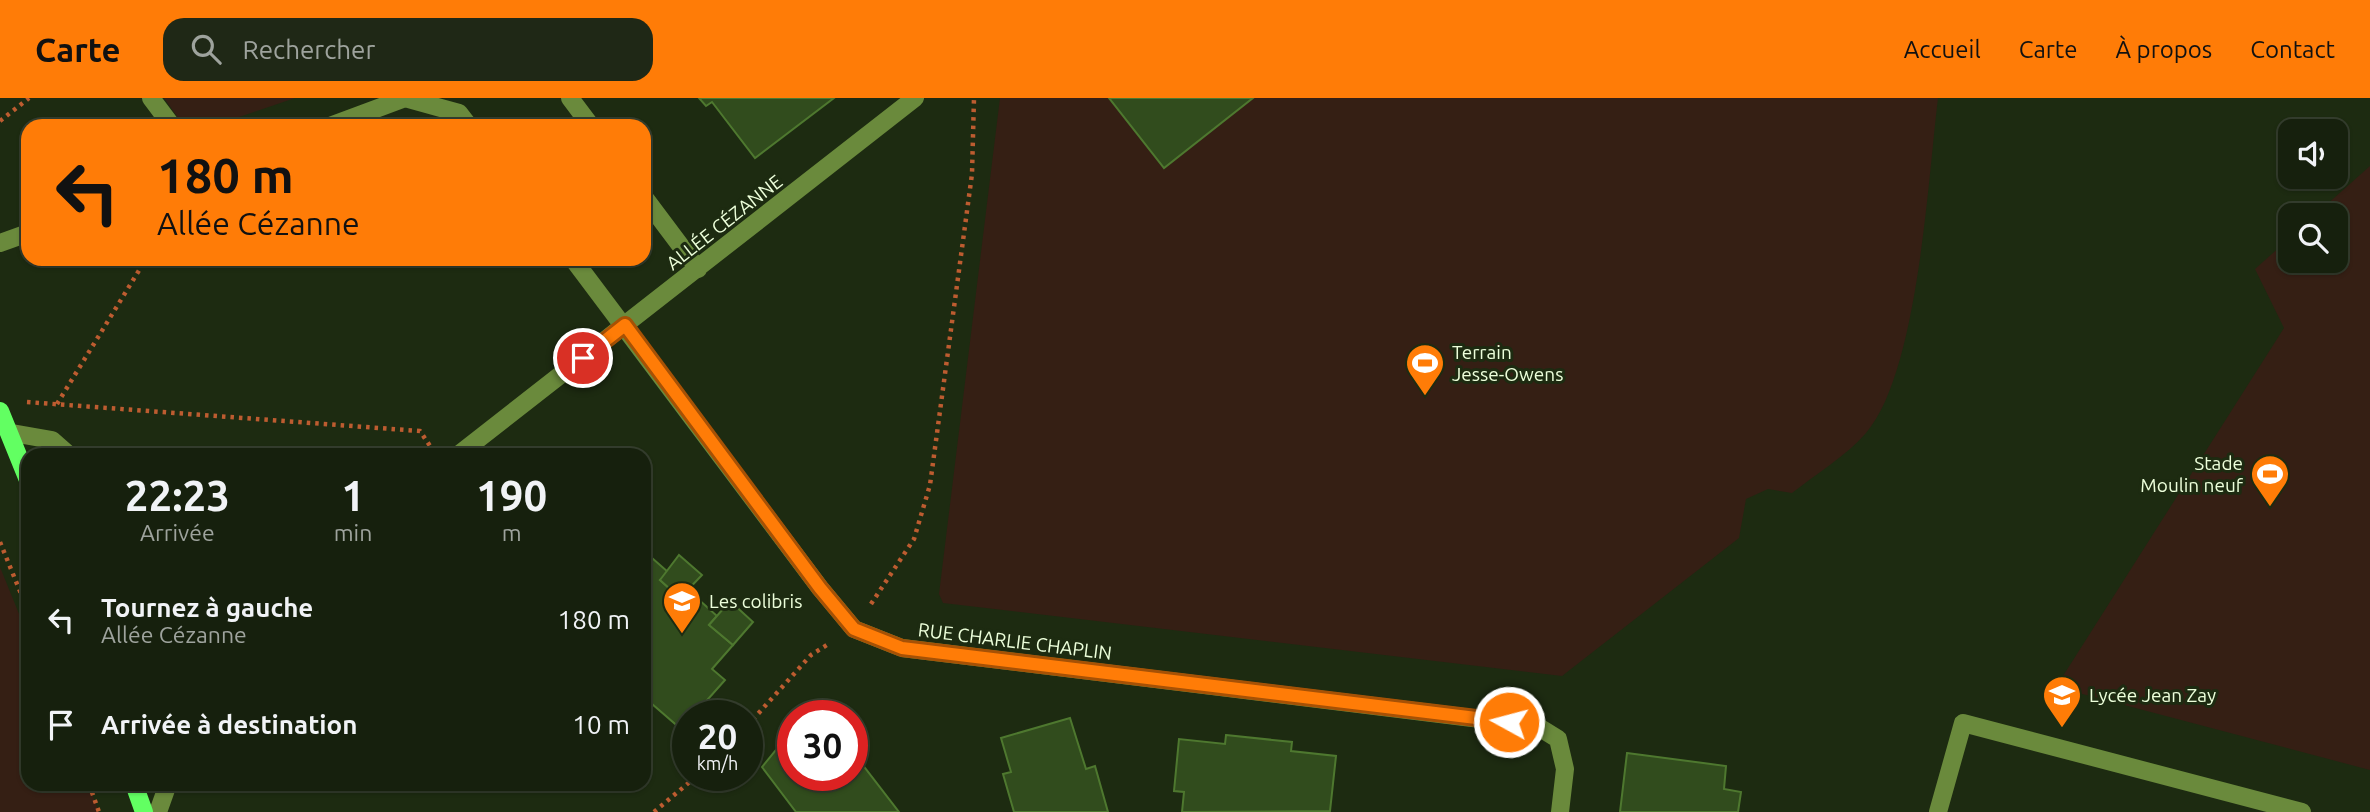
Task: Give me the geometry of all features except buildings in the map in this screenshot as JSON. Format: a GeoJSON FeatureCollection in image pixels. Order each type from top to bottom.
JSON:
{"type":"FeatureCollection","features":[{"type":"Feature","properties":{"kind":"main road"},"geometry":{"type":"LineString","coordinates":[[0,411],[12,433],[21,459]]}},
{"type":"Feature","properties":{"kind":"main road"},"geometry":{"type":"LineString","coordinates":[[136,791],[144,812]]}},
{"type":"Feature","properties":{"kind":"street"},"geometry":{"type":"LineString","coordinates":[[151,98],[167,119]]}},
{"type":"Feature","properties":{"kind":"street"},"geometry":{"type":"LineString","coordinates":[[349,119],[405,98],[459,113],[464,119]]}},
{"type":"Feature","properties":{"kind":"street"},"geometry":{"type":"LineString","coordinates":[[570,98],[586,119]]}},
{"type":"Feature","properties":{"kind":"street","name":"ALLÉE CÉZANNE"},"geometry":{"type":"LineString","coordinates":[[467,448],[915,98]]}},
{"type":"Feature","properties":{"kind":"street"},"geometry":{"type":"LineString","coordinates":[[651,206],[698,269]]}},
{"type":"Feature","properties":{"kind":"street"},"geometry":{"type":"LineString","coordinates":[[0,243],[21,236]]}},
{"type":"Feature","properties":{"kind":"street","name":"RUE CHARLIE CHAPLIN"},"geometry":{"type":"LineString","coordinates":[[579,266],[820,588],[854,629],[902,648],[1537,726],[1558,739],[1565,769],[1560,812]]}},
{"type":"Feature","properties":{"kind":"street"},"geometry":{"type":"LineString","coordinates":[[12,433],[52,440],[61,448]]}},
{"type":"Feature","properties":{"kind":"street"},"geometry":{"type":"LineString","coordinates":[[1938,812],[1963,723],[2302,812]]}},
{"type":"Feature","properties":{"kind":"street"},"geometry":{"type":"LineString","coordinates":[[158,812],[166,791]]}},
{"type":"Feature","properties":{"kind":"path"},"geometry":{"type":"LineString","coordinates":[[0,121],[29,98]]}},
{"type":"Feature","properties":{"kind":"path"},"geometry":{"type":"LineString","coordinates":[[763,708],[811,655],[854,629],[914,539],[930,485],[971,174],[974,98]]}},
{"type":"Feature","properties":{"kind":"path"},"geometry":{"type":"LineString","coordinates":[[57,404],[142,266]]}},
{"type":"Feature","properties":{"kind":"path"},"geometry":{"type":"LineString","coordinates":[[23,402],[420,431],[431,448]]}},
{"type":"Feature","properties":{"kind":"path"},"geometry":{"type":"LineString","coordinates":[[0,542],[21,594]]}},
{"type":"Feature","properties":{"kind":"path"},"geometry":{"type":"LineString","coordinates":[[92,791],[99,812]]}},
{"type":"Feature","properties":{"kind":"path"},"geometry":{"type":"LineString","coordinates":[[653,812],[679,791]]}},
{"type":"Feature","properties":{"kind":"shaded area"},"geometry":{"type":"Polygon","coordinates":[[[164,98],[295,98],[234,119],[179,119],[164,98]]]}},
{"type":"Feature","properties":{"kind":"shaded area","name":"Terrain Jesse-Owens"},"geometry":{"type":"Polygon","coordinates":[[[1000,98],[1938,98],[1925,224],[1909,322],[1898,367],[1884,405],[1866,433],[1840,457],[1792,493],[1768,489],[1746,499],[1739,538],[1562,676],[943,603],[939,594],[1000,98]]]}},
{"type":"Feature","properties":{"kind":"shaded area","name":"Stade Moulin neuf"},"geometry":{"type":"Polygon","coordinates":[[[2370,166],[2370,770],[2056,687],[2284,328],[2255,269],[2278,249],[2278,273],[2348,273],[2348,203],[2328,203],[2344,189],[2348,189],[2348,186],[2370,166]]]}},
{"type":"Feature","properties":{"kind":"shaded area"},"geometry":{"type":"Polygon","coordinates":[[[0,567],[21,619],[21,791],[91,791],[99,812],[0,812],[0,567]]]}},
{"type":"Feature","properties":{"kind":"place","name":"Terrain Jesse-Owens"},"geometry":{"type":"Point","coordinates":[1425,397]}},
{"type":"Feature","properties":{"kind":"place","name":"Stade Moulin neuf"},"geometry":{"type":"Point","coordinates":[2270,508]}},
{"type":"Feature","properties":{"kind":"place","name":"Les colibris"},"geometry":{"type":"Point","coordinates":[682,635]}},
{"type":"Feature","properties":{"kind":"place","name":"Lycée Jean Zay"},"geometry":{"type":"Point","coordinates":[2062,729]}},
{"type":"Feature","properties":{"kind":"route"},"geometry":{"type":"LineString","coordinates":[[583,358],[625,325],[820,588],[854,629],[902,648],[1509,722]]}}]}
